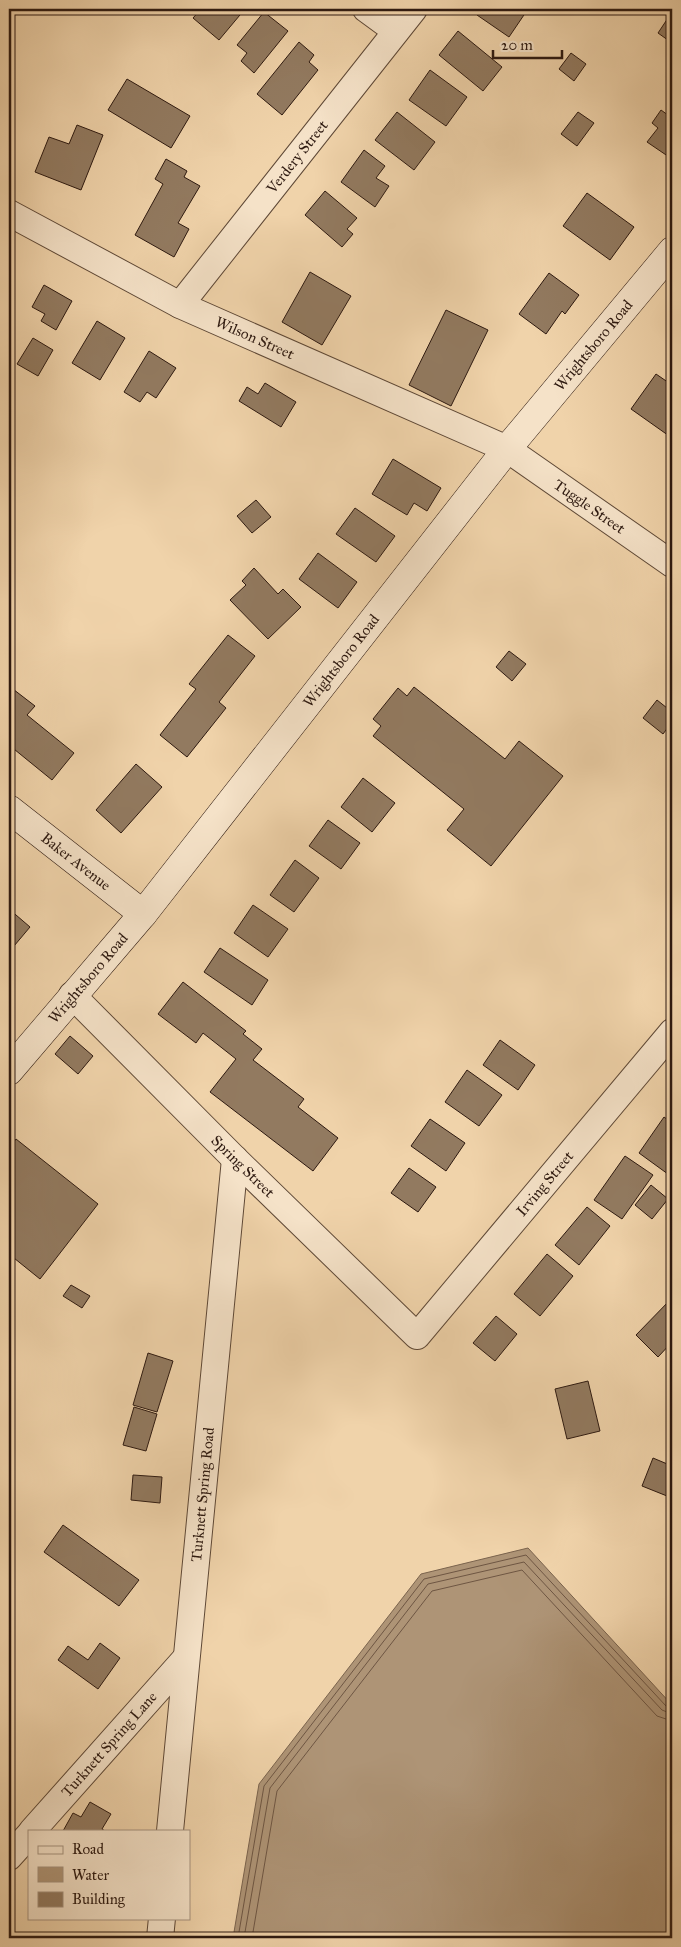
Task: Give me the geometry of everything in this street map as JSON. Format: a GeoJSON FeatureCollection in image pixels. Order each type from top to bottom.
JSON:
{"type":"FeatureCollection","features":[{"type":"Feature","properties":{"kind":"main road","name":"Wrightsboro Road"},"geometry":{"type":"LineString","coordinates":[[9,1071],[143,914],[507,449],[672,251]]}},
{"type":"Feature","properties":{"kind":"main road","name":"Baker Avenue"},"geometry":{"type":"LineString","coordinates":[[9,810],[143,914]]}},
{"type":"Feature","properties":{"kind":"street"},"geometry":{"type":"LineString","coordinates":[[366,9],[396,31]]}},
{"type":"Feature","properties":{"kind":"street","name":"Verdery Street"},"geometry":{"type":"LineString","coordinates":[[180,305],[414,9]]}},
{"type":"Feature","properties":{"kind":"street","name":"Wilson Street"},"geometry":{"type":"LineString","coordinates":[[9,213],[180,305],[507,449]]}},
{"type":"Feature","properties":{"kind":"street","name":"Tuggle Street"},"geometry":{"type":"LineString","coordinates":[[507,449],[672,564]]}},
{"type":"Feature","properties":{"kind":"street","name":"Spring Street"},"geometry":{"type":"LineString","coordinates":[[72,995],[235,1159],[417,1336]]}},
{"type":"Feature","properties":{"kind":"street","name":"Irving Street"},"geometry":{"type":"LineString","coordinates":[[417,1336],[672,1032]]}},
{"type":"Feature","properties":{"kind":"street","name":"Turknett Spring Road"},"geometry":{"type":"LineString","coordinates":[[170,1830],[235,1159]]}},
{"type":"Feature","properties":{"kind":"street","name":"Turknett Spring Lane"},"geometry":{"type":"LineString","coordinates":[[33,1830],[186,1658]]}},
{"type":"Feature","properties":{"kind":"street"},"geometry":{"type":"LineString","coordinates":[[9,1857],[28,1835]]}},
{"type":"Feature","properties":{"kind":"street"},"geometry":{"type":"LineString","coordinates":[[160,1938],[162,1920]]}},
{"type":"Feature","properties":{"kind":"water"},"geometry":{"type":"Polygon","coordinates":[[[528,1548],[672,1705],[672,1938],[233,1938],[259,1784],[421,1574],[528,1548]]]}},
{"type":"Feature","properties":{"kind":"building"},"geometry":{"type":"Polygon","coordinates":[[[201,9],[245,9],[219,40],[193,18],[201,9]]]}},
{"type":"Feature","properties":{"kind":"building"},"geometry":{"type":"Polygon","coordinates":[[[481,9],[528,9],[509,37],[477,15],[481,9]]]}},
{"type":"Feature","properties":{"kind":"building"},"geometry":{"type":"Polygon","coordinates":[[[264,12],[288,31],[254,73],[241,61],[247,53],[237,45],[264,12]]]}},
{"type":"Feature","properties":{"kind":"building"},"geometry":{"type":"Polygon","coordinates":[[[670,15],[672,17],[672,43],[658,33],[670,15]]]}},
{"type":"Feature","properties":{"kind":"building"},"geometry":{"type":"Polygon","coordinates":[[[458,31],[502,67],[483,91],[439,55],[458,31]]]}},
{"type":"Feature","properties":{"kind":"building"},"geometry":{"type":"Polygon","coordinates":[[[299,42],[314,55],[309,62],[318,70],[282,115],[257,94],[299,42]]]}},
{"type":"Feature","properties":{"kind":"building"},"geometry":{"type":"Polygon","coordinates":[[[571,53],[586,64],[574,81],[559,69],[571,53]]]}},
{"type":"Feature","properties":{"kind":"building"},"geometry":{"type":"Polygon","coordinates":[[[430,70],[467,97],[446,126],[409,100],[430,70]]]}},
{"type":"Feature","properties":{"kind":"building"},"geometry":{"type":"Polygon","coordinates":[[[127,79],[190,116],[171,148],[108,110],[127,79]]]}},
{"type":"Feature","properties":{"kind":"building"},"geometry":{"type":"Polygon","coordinates":[[[661,110],[672,118],[672,159],[647,142],[658,128],[652,123],[661,110]]]}},
{"type":"Feature","properties":{"kind":"building"},"geometry":{"type":"Polygon","coordinates":[[[397,112],[435,142],[414,170],[375,140],[397,112]]]}},
{"type":"Feature","properties":{"kind":"building"},"geometry":{"type":"Polygon","coordinates":[[[578,112],[594,123],[577,146],[561,134],[578,112]]]}},
{"type":"Feature","properties":{"kind":"building"},"geometry":{"type":"Polygon","coordinates":[[[77,125],[103,135],[81,190],[35,172],[49,137],[69,144],[77,125]]]}},
{"type":"Feature","properties":{"kind":"building"},"geometry":{"type":"Polygon","coordinates":[[[364,150],[385,166],[376,178],[389,186],[375,207],[341,182],[364,150]]]}},
{"type":"Feature","properties":{"kind":"building"},"geometry":{"type":"Polygon","coordinates":[[[166,159],[187,171],[184,177],[200,186],[178,223],[189,229],[174,257],[135,235],[163,184],[155,179],[166,159]]]}},
{"type":"Feature","properties":{"kind":"building"},"geometry":{"type":"Polygon","coordinates":[[[325,191],[357,218],[347,229],[353,234],[342,247],[305,215],[325,191]]]}},
{"type":"Feature","properties":{"kind":"building"},"geometry":{"type":"Polygon","coordinates":[[[587,193],[634,227],[610,260],[563,226],[587,193]]]}},
{"type":"Feature","properties":{"kind":"building"},"geometry":{"type":"Polygon","coordinates":[[[310,272],[351,296],[322,345],[282,322],[310,272]]]}},
{"type":"Feature","properties":{"kind":"building"},"geometry":{"type":"Polygon","coordinates":[[[549,273],[579,295],[565,314],[562,311],[546,334],[519,314],[549,273]]]}},
{"type":"Feature","properties":{"kind":"building"},"geometry":{"type":"Polygon","coordinates":[[[44,285],[72,301],[56,330],[41,321],[45,314],[32,307],[44,285]]]}},
{"type":"Feature","properties":{"kind":"building"},"geometry":{"type":"Polygon","coordinates":[[[446,310],[488,330],[451,406],[409,385],[446,310]]]}},
{"type":"Feature","properties":{"kind":"building"},"geometry":{"type":"Polygon","coordinates":[[[97,321],[125,338],[100,380],[72,363],[97,321]]]}},
{"type":"Feature","properties":{"kind":"building"},"geometry":{"type":"Polygon","coordinates":[[[33,338],[53,350],[38,376],[17,364],[33,338]]]}},
{"type":"Feature","properties":{"kind":"building"},"geometry":{"type":"Polygon","coordinates":[[[149,351],[176,368],[156,398],[147,392],[140,402],[124,392],[149,351]]]}},
{"type":"Feature","properties":{"kind":"building"},"geometry":{"type":"Polygon","coordinates":[[[656,374],[672,385],[672,438],[631,409],[656,374]]]}},
{"type":"Feature","properties":{"kind":"building"},"geometry":{"type":"Polygon","coordinates":[[[265,383],[296,402],[281,427],[239,401],[247,387],[258,394],[265,383]]]}},
{"type":"Feature","properties":{"kind":"building"},"geometry":{"type":"Polygon","coordinates":[[[393,459],[441,488],[427,511],[414,503],[407,515],[372,494],[393,459]]]}},
{"type":"Feature","properties":{"kind":"building"},"geometry":{"type":"Polygon","coordinates":[[[256,500],[271,517],[252,533],[237,516],[256,500]]]}},
{"type":"Feature","properties":{"kind":"building"},"geometry":{"type":"Polygon","coordinates":[[[355,508],[395,536],[376,562],[336,534],[355,508]]]}},
{"type":"Feature","properties":{"kind":"building"},"geometry":{"type":"Polygon","coordinates":[[[318,553],[357,582],[338,608],[299,579],[318,553]]]}},
{"type":"Feature","properties":{"kind":"building"},"geometry":{"type":"Polygon","coordinates":[[[254,568],[278,594],[283,589],[301,607],[268,639],[230,600],[246,585],[242,581],[254,568]]]}},
{"type":"Feature","properties":{"kind":"building"},"geometry":{"type":"Polygon","coordinates":[[[228,635],[255,656],[219,702],[226,708],[187,757],[160,735],[196,689],[189,684],[228,635]]]}},
{"type":"Feature","properties":{"kind":"building"},"geometry":{"type":"Polygon","coordinates":[[[509,651],[526,664],[512,681],[496,667],[509,651]]]}},
{"type":"Feature","properties":{"kind":"building"},"geometry":{"type":"Polygon","coordinates":[[[9,686],[35,706],[27,715],[74,753],[52,780],[9,745],[11,731],[9,729],[9,686]]]}},
{"type":"Feature","properties":{"kind":"building"},"geometry":{"type":"Polygon","coordinates":[[[414,687],[505,759],[519,741],[563,776],[491,866],[447,830],[464,809],[373,736],[381,726],[373,719],[398,688],[407,696],[414,687]]]}},
{"type":"Feature","properties":{"kind":"building"},"geometry":{"type":"Polygon","coordinates":[[[657,700],[672,712],[672,722],[663,734],[643,718],[657,700]]]}},
{"type":"Feature","properties":{"kind":"building"},"geometry":{"type":"Polygon","coordinates":[[[136,764],[162,787],[121,833],[96,810],[136,764]]]}},
{"type":"Feature","properties":{"kind":"building"},"geometry":{"type":"Polygon","coordinates":[[[363,778],[395,803],[372,832],[341,807],[363,778]]]}},
{"type":"Feature","properties":{"kind":"building"},"geometry":{"type":"Polygon","coordinates":[[[328,820],[360,843],[341,869],[309,846],[328,820]]]}},
{"type":"Feature","properties":{"kind":"building"},"geometry":{"type":"Polygon","coordinates":[[[295,860],[319,878],[294,912],[270,895],[295,860]]]}},
{"type":"Feature","properties":{"kind":"building"},"geometry":{"type":"Polygon","coordinates":[[[253,905],[288,929],[268,957],[234,933],[253,905]]]}},
{"type":"Feature","properties":{"kind":"building"},"geometry":{"type":"Polygon","coordinates":[[[9,909],[30,927],[9,952],[9,909]]]}},
{"type":"Feature","properties":{"kind":"building"},"geometry":{"type":"Polygon","coordinates":[[[220,948],[268,980],[252,1005],[204,972],[220,948]]]}},
{"type":"Feature","properties":{"kind":"building"},"geometry":{"type":"Polygon","coordinates":[[[183,982],[246,1031],[243,1034],[262,1049],[253,1060],[304,1099],[298,1107],[338,1138],[313,1171],[210,1092],[236,1059],[203,1033],[196,1043],[158,1014],[183,982]]]}},
{"type":"Feature","properties":{"kind":"building"},"geometry":{"type":"Polygon","coordinates":[[[70,1036],[93,1056],[78,1074],[55,1054],[70,1036]]]}},
{"type":"Feature","properties":{"kind":"building"},"geometry":{"type":"Polygon","coordinates":[[[500,1040],[535,1065],[518,1090],[483,1065],[500,1040]]]}},
{"type":"Feature","properties":{"kind":"building"},"geometry":{"type":"Polygon","coordinates":[[[467,1070],[502,1095],[479,1126],[445,1102],[467,1070]]]}},
{"type":"Feature","properties":{"kind":"building"},"geometry":{"type":"Polygon","coordinates":[[[664,1117],[672,1123],[672,1177],[639,1153],[664,1117]]]}},
{"type":"Feature","properties":{"kind":"building"},"geometry":{"type":"Polygon","coordinates":[[[430,1119],[465,1143],[446,1171],[411,1146],[430,1119]]]}},
{"type":"Feature","properties":{"kind":"building"},"geometry":{"type":"Polygon","coordinates":[[[16,1139],[98,1204],[40,1279],[9,1254],[9,1149],[16,1139]]]}},
{"type":"Feature","properties":{"kind":"building"},"geometry":{"type":"Polygon","coordinates":[[[625,1156],[653,1175],[622,1219],[594,1200],[625,1156]]]}},
{"type":"Feature","properties":{"kind":"building"},"geometry":{"type":"Polygon","coordinates":[[[409,1168],[436,1187],[418,1212],[391,1193],[409,1168]]]}},
{"type":"Feature","properties":{"kind":"building"},"geometry":{"type":"Polygon","coordinates":[[[651,1185],[668,1199],[652,1219],[635,1205],[651,1185]]]}},
{"type":"Feature","properties":{"kind":"building"},"geometry":{"type":"Polygon","coordinates":[[[587,1207],[610,1226],[579,1265],[555,1245],[587,1207]]]}},
{"type":"Feature","properties":{"kind":"building"},"geometry":{"type":"Polygon","coordinates":[[[547,1254],[573,1276],[540,1316],[514,1294],[547,1254]]]}},
{"type":"Feature","properties":{"kind":"building"},"geometry":{"type":"Polygon","coordinates":[[[71,1285],[90,1296],[82,1308],[63,1296],[71,1285]]]}},
{"type":"Feature","properties":{"kind":"building"},"geometry":{"type":"Polygon","coordinates":[[[672,1298],[672,1342],[658,1357],[636,1335],[672,1298]]]}},
{"type":"Feature","properties":{"kind":"building"},"geometry":{"type":"Polygon","coordinates":[[[496,1316],[517,1334],[495,1361],[473,1343],[496,1316]]]}},
{"type":"Feature","properties":{"kind":"building"},"geometry":{"type":"Polygon","coordinates":[[[148,1353],[173,1361],[157,1412],[133,1405],[148,1353]]]}},
{"type":"Feature","properties":{"kind":"building"},"geometry":{"type":"Polygon","coordinates":[[[588,1381],[600,1431],[567,1439],[555,1389],[588,1381]]]}},
{"type":"Feature","properties":{"kind":"building"},"geometry":{"type":"Polygon","coordinates":[[[134,1407],[157,1414],[146,1451],[123,1445],[134,1407]]]}},
{"type":"Feature","properties":{"kind":"building"},"geometry":{"type":"Polygon","coordinates":[[[653,1458],[672,1466],[672,1498],[642,1486],[653,1458]]]}},
{"type":"Feature","properties":{"kind":"building"},"geometry":{"type":"Polygon","coordinates":[[[133,1475],[162,1477],[160,1503],[131,1500],[133,1475]]]}},
{"type":"Feature","properties":{"kind":"building"},"geometry":{"type":"Polygon","coordinates":[[[63,1525],[139,1580],[119,1606],[44,1552],[63,1525]]]}},
{"type":"Feature","properties":{"kind":"building"},"geometry":{"type":"Polygon","coordinates":[[[100,1643],[120,1658],[98,1689],[58,1660],[68,1646],[88,1660],[100,1643]]]}},
{"type":"Feature","properties":{"kind":"building"},"geometry":{"type":"Polygon","coordinates":[[[90,1802],[111,1814],[102,1829],[104,1830],[64,1830],[73,1813],[81,1817],[90,1802]]]}}]}
